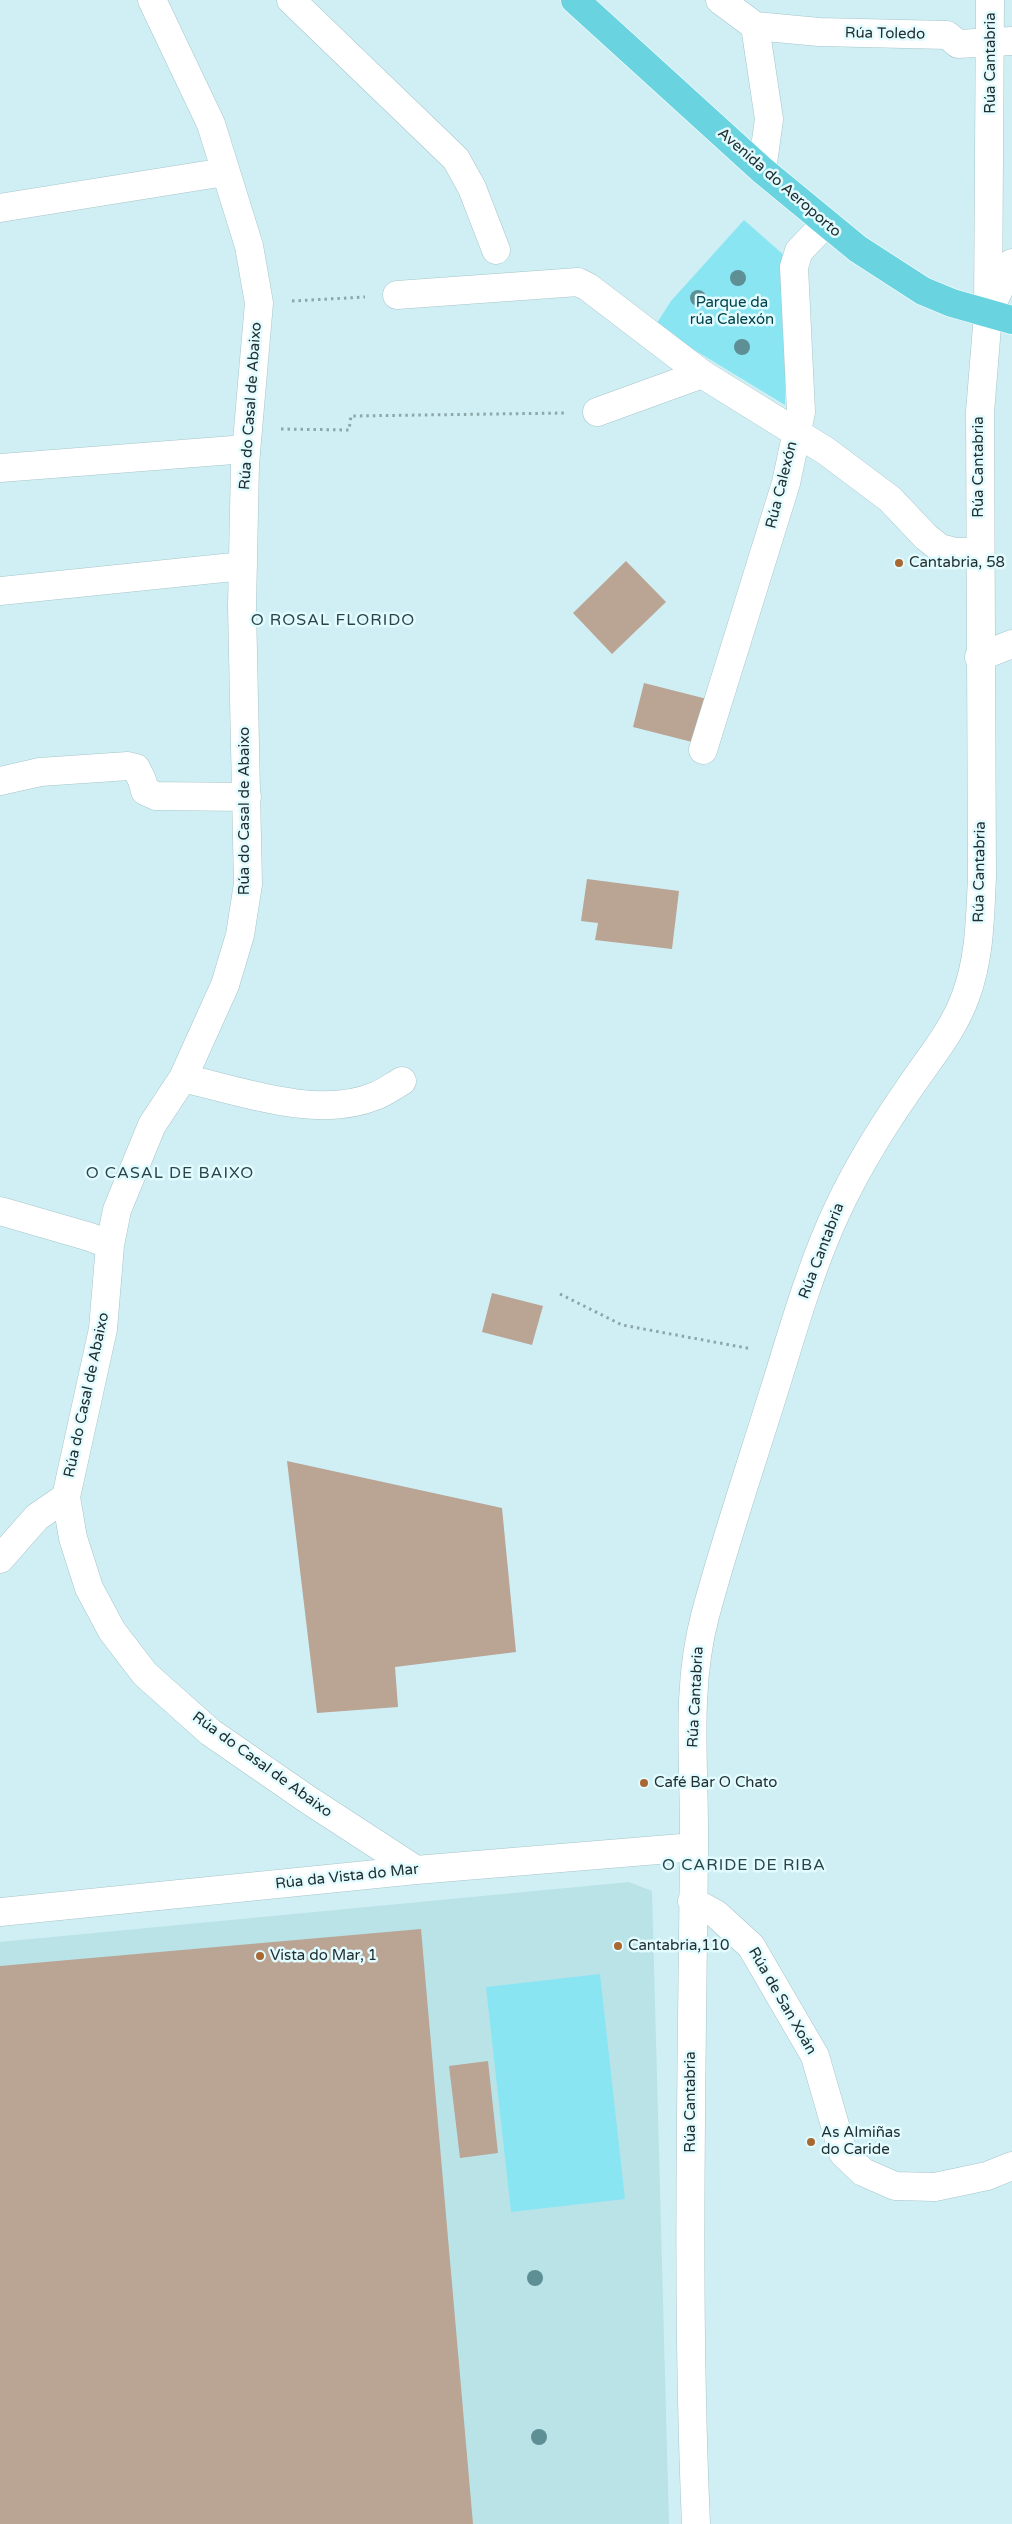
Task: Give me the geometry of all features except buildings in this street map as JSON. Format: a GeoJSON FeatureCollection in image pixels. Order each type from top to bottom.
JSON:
{"type":"FeatureCollection","features":[{"type":"Feature","properties":{"kind":"main road","name":"Avenida do Aeroporto"},"geometry":{"type":"LineString","coordinates":[[575,0],[762,170],[871,258],[923,291],[952,303],[1000,317]]}},
{"type":"Feature","properties":{"kind":"street","name":"Rúa do Casal de Abaixo"},"geometry":{"type":"LineString","coordinates":[[152,0],[210,124],[249,246],[259,303],[247,439],[242,607],[248,884],[240,935],[225,985],[183,1078],[152,1125],[117,1210],[110,1245],[103,1329],[72,1461],[66,1497],[72,1538],[89,1588],[112,1631],[145,1674],[210,1732],[416,1870]]}},
{"type":"Feature","properties":{"kind":"street"},"geometry":{"type":"LineString","coordinates":[[291,0],[456,159],[472,188],[496,250]]}},
{"type":"Feature","properties":{"kind":"street"},"geometry":{"type":"LineString","coordinates":[[720,0],[755,26],[769,120],[762,170]]}},
{"type":"Feature","properties":{"kind":"street","name":"Rúa Cantabria"},"geometry":{"type":"LineString","coordinates":[[696,2524],[692,2314],[692,1902],[694,1847],[692,1716],[697,1649],[720,1564],[809,1278],[848,1186],[894,1110],[944,1038],[965,999],[975,966],[980,925],[982,877],[979,657],[980,412],[1000,317],[1002,41],[990,0]]}},
{"type":"Feature","properties":{"kind":"street","name":"Rúa Toledo"},"geometry":{"type":"LineString","coordinates":[[755,26],[819,32],[947,35],[958,44],[1002,41]]}},
{"type":"Feature","properties":{"kind":"street"},"geometry":{"type":"LineString","coordinates":[[1002,41],[1012,59]]}},
{"type":"Feature","properties":{"kind":"street"},"geometry":{"type":"LineString","coordinates":[[0,208],[225,172]]}},
{"type":"Feature","properties":{"kind":"street","name":"Rúa Calexón"},"geometry":{"type":"LineString","coordinates":[[703,750],[786,483],[801,412],[794,267],[799,251],[826,223]]}},
{"type":"Feature","properties":{"kind":"street"},"geometry":{"type":"LineString","coordinates":[[1000,317],[1012,263]]}},
{"type":"Feature","properties":{"kind":"street"},"geometry":{"type":"LineString","coordinates":[[398,295],[578,282],[588,287],[702,374],[796,431],[890,499],[926,537],[940,548],[956,552],[979,552]]}},
{"type":"Feature","properties":{"kind":"street"},"geometry":{"type":"LineString","coordinates":[[597,412],[702,374]]}},
{"type":"Feature","properties":{"kind":"street"},"geometry":{"type":"LineString","coordinates":[[0,468],[247,439]]}},
{"type":"Feature","properties":{"kind":"street"},"geometry":{"type":"LineString","coordinates":[[0,591],[243,566]]}},
{"type":"Feature","properties":{"kind":"street"},"geometry":{"type":"LineString","coordinates":[[979,657],[1012,644]]}},
{"type":"Feature","properties":{"kind":"street"},"geometry":{"type":"LineString","coordinates":[[0,781],[40,772],[128,766],[136,768],[145,791],[156,796],[247,797]]}},
{"type":"Feature","properties":{"kind":"street"},"geometry":{"type":"LineString","coordinates":[[183,1078],[308,1106],[340,1105],[374,1097],[402,1081]]}},
{"type":"Feature","properties":{"kind":"street"},"geometry":{"type":"LineString","coordinates":[[0,1211],[90,1237],[110,1245]]}},
{"type":"Feature","properties":{"kind":"street"},"geometry":{"type":"LineString","coordinates":[[0,1560],[37,1517],[66,1497]]}},
{"type":"Feature","properties":{"kind":"street","name":"Rúa da Vista do Mar"},"geometry":{"type":"LineString","coordinates":[[0,1912],[416,1870],[694,1847]]}},
{"type":"Feature","properties":{"kind":"street","name":"Rúa de San Xoán"},"geometry":{"type":"LineString","coordinates":[[692,1902],[716,1914],[751,1946],[815,2056],[843,2153],[863,2172],[895,2186],[935,2188],[987,2176],[1012,2166]]}},
{"type":"Feature","properties":{"kind":"path"},"geometry":{"type":"LineString","coordinates":[[259,303],[398,295]]}},
{"type":"Feature","properties":{"kind":"path"},"geometry":{"type":"LineString","coordinates":[[247,439],[350,430],[350,416],[597,412]]}},
{"type":"Feature","properties":{"kind":"path"},"geometry":{"type":"LineString","coordinates":[[560,1294],[622,1325],[757,1350]]}},
{"type":"Feature","properties":{"kind":"shaded area"},"geometry":{"type":"Polygon","coordinates":[[[629,1882],[652,1891],[669,2524],[0,2524],[0,1942],[629,1882]]]}},
{"type":"Feature","properties":{"kind":"green space","name":"Parque da rúa Calexón"},"geometry":{"type":"Polygon","coordinates":[[[744,220],[785,256],[785,405],[655,326],[671,301],[744,220]]]}},
{"type":"Feature","properties":{"kind":"green space"},"geometry":{"type":"Polygon","coordinates":[[[600,1974],[625,2199],[511,2212],[486,1987],[600,1974]]]}},
{"type":"Feature","properties":{"kind":"place","name":"Cantabria, 58"},"geometry":{"type":"Point","coordinates":[899,563]}},
{"type":"Feature","properties":{"kind":"place","name":"Café Bar O Chato"},"geometry":{"type":"Point","coordinates":[644,1783]}},
{"type":"Feature","properties":{"kind":"place","name":"Cantabria,110"},"geometry":{"type":"Point","coordinates":[618,1946]}},
{"type":"Feature","properties":{"kind":"place","name":"Vista do Mar, 1"},"geometry":{"type":"Point","coordinates":[260,1956]}},
{"type":"Feature","properties":{"kind":"place","name":"As Almiñas do Caride"},"geometry":{"type":"Point","coordinates":[811,2142]}},
{"type":"Feature","properties":{"kind":"district","name":"O ROSAL FLORIDO"},"geometry":{"type":"Point","coordinates":[333,621]}},
{"type":"Feature","properties":{"kind":"district","name":"O CASAL DE BAIXO"},"geometry":{"type":"Point","coordinates":[170,1174]}},
{"type":"Feature","properties":{"kind":"district","name":"O CARIDE DE RIBA"},"geometry":{"type":"Point","coordinates":[744,1866]}}]}
